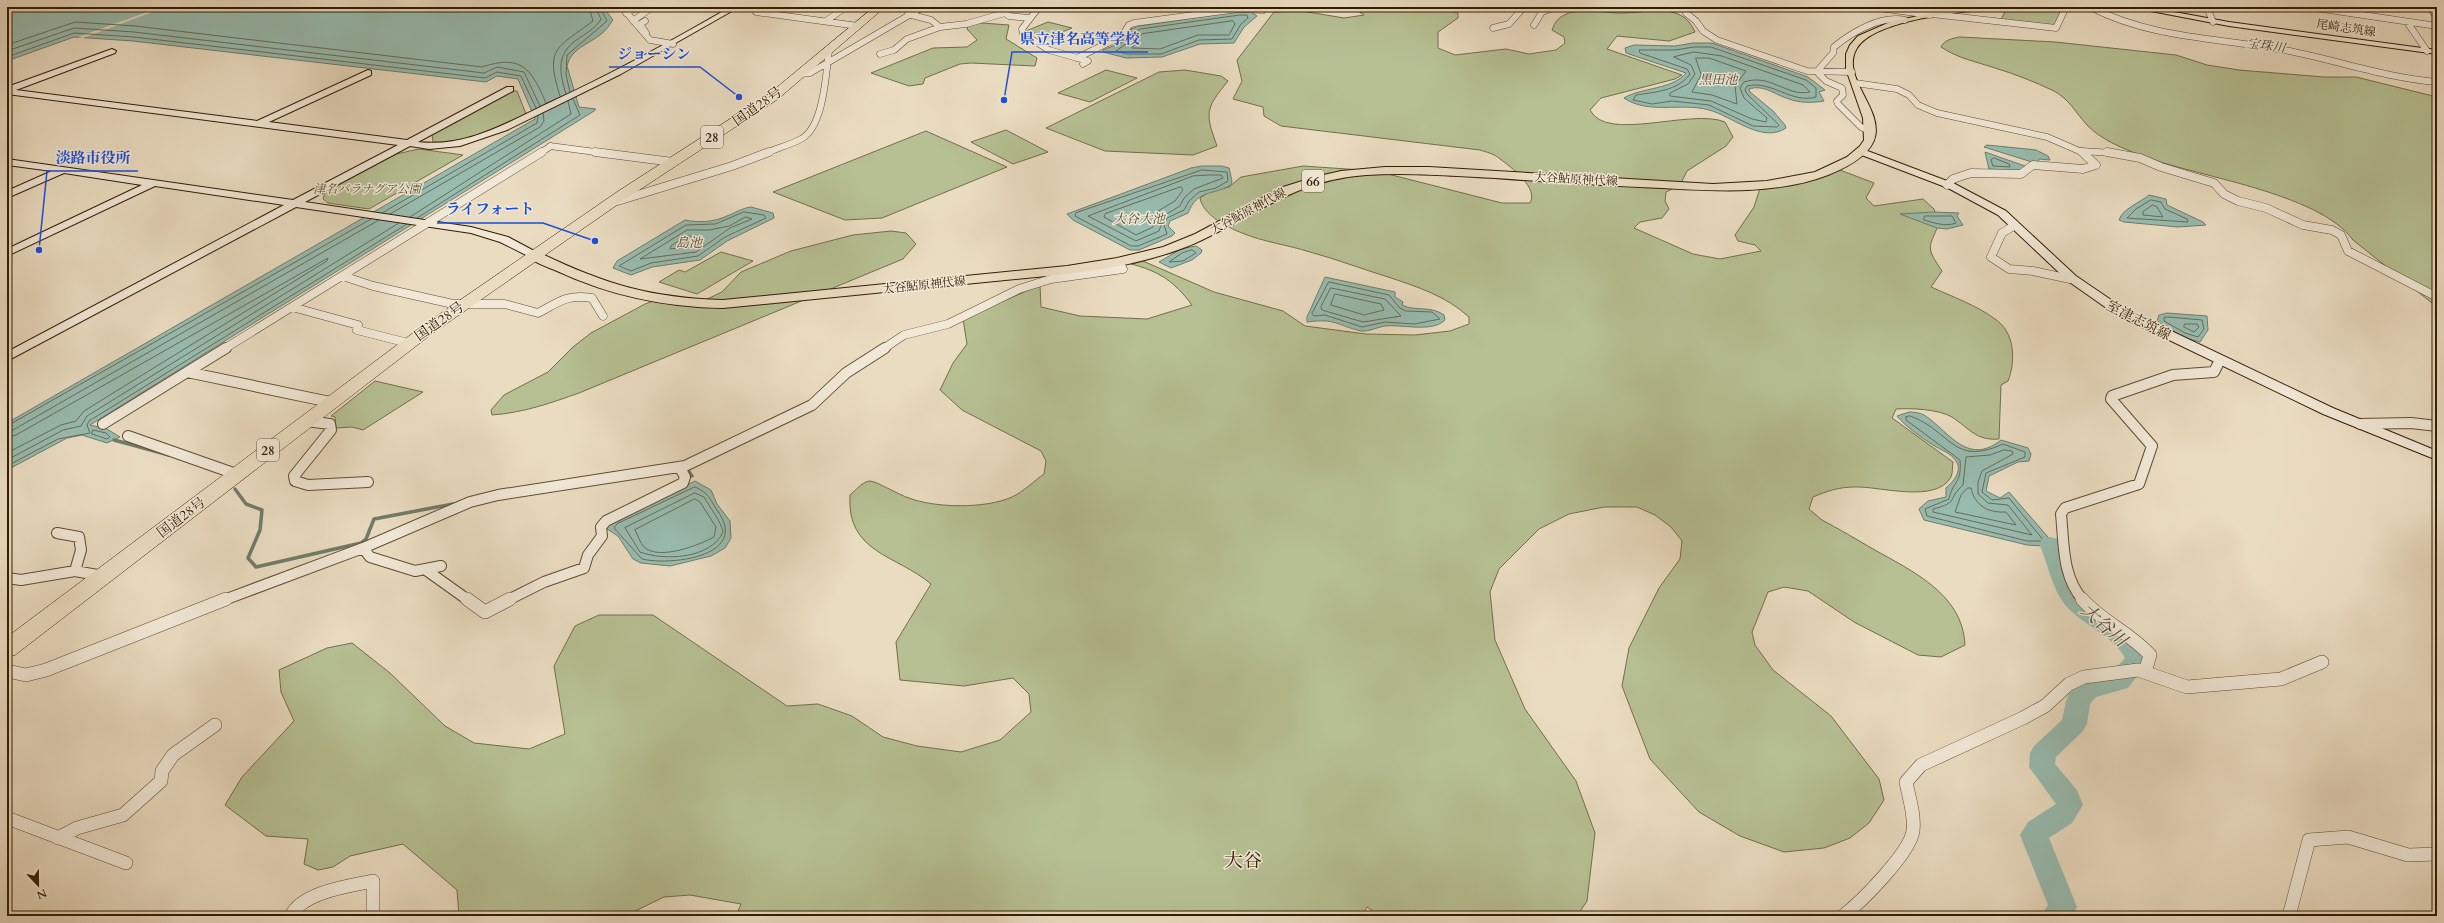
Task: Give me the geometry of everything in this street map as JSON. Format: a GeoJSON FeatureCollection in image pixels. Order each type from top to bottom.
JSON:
{"type":"FeatureCollection","features":[{"type":"Feature","properties":{"kind":"highway","name":"国道28号"},"geometry":{"type":"LineString","coordinates":[[7,649],[408,343],[534,255],[673,162],[765,103],[801,74],[828,56],[858,26],[880,7]]}},
{"type":"Feature","properties":{"kind":"main road"},"geometry":{"type":"LineString","coordinates":[[1862,152],[1869,141],[1870,131],[1868,115],[1853,77],[1849,62],[1856,42],[1871,32],[1905,14],[1930,15],[1984,7]]}},
{"type":"Feature","properties":{"kind":"main road","name":"大谷鮎原神代線"},"geometry":{"type":"LineString","coordinates":[[534,255],[611,290],[646,299],[699,304],[749,302],[1067,270],[1119,262],[1163,251],[1192,240],[1257,203],[1292,188],[1354,173],[1418,170],[1680,186],[1749,186],[1776,183],[1818,175],[1839,166],[1862,152]]}},
{"type":"Feature","properties":{"kind":"street"},"geometry":{"type":"LineString","coordinates":[[627,11],[637,7]]}},
{"type":"Feature","properties":{"kind":"street"},"geometry":{"type":"LineString","coordinates":[[627,11],[644,7]]}},
{"type":"Feature","properties":{"kind":"street"},"geometry":{"type":"LineString","coordinates":[[633,21],[640,13],[652,7]]}},
{"type":"Feature","properties":{"kind":"street"},"geometry":{"type":"LineString","coordinates":[[7,91],[408,143],[439,146],[462,144],[486,136],[583,91],[673,44],[735,7]]}},
{"type":"Feature","properties":{"kind":"street"},"geometry":{"type":"LineString","coordinates":[[764,7],[756,12],[858,26]]}},
{"type":"Feature","properties":{"kind":"street"},"geometry":{"type":"LineString","coordinates":[[826,21],[846,7]]}},
{"type":"Feature","properties":{"kind":"street"},"geometry":{"type":"LineString","coordinates":[[612,203],[732,166],[772,152],[805,136],[815,124],[818,114],[828,56],[923,7]]}},
{"type":"Feature","properties":{"kind":"street"},"geometry":{"type":"LineString","coordinates":[[997,7],[1011,16],[1029,18]]}},
{"type":"Feature","properties":{"kind":"street"},"geometry":{"type":"LineString","coordinates":[[1039,7],[1022,29],[1023,34],[1049,50],[1088,61],[1083,64]]}},
{"type":"Feature","properties":{"kind":"street"},"geometry":{"type":"LineString","coordinates":[[1077,58],[1122,36],[1129,26],[1134,23],[1238,9],[1263,10],[1240,7]]}},
{"type":"Feature","properties":{"kind":"street"},"geometry":{"type":"LineString","coordinates":[[1493,28],[1509,24],[1524,7]]}},
{"type":"Feature","properties":{"kind":"street"},"geometry":{"type":"LineString","coordinates":[[1536,7],[1556,7]]}},
{"type":"Feature","properties":{"kind":"street"},"geometry":{"type":"LineString","coordinates":[[1686,7],[1686,13],[1696,20],[1703,32],[1717,40],[1807,71],[1853,77],[1895,89],[1909,95],[1914,102],[1933,112],[1993,123],[2061,141],[2081,151],[2096,165],[2091,170],[2041,164],[2033,165],[2025,173],[2021,174],[1990,171],[1962,174],[1951,179],[1947,185]]}},
{"type":"Feature","properties":{"kind":"street"},"geometry":{"type":"LineString","coordinates":[[1872,7],[1905,14]]}},
{"type":"Feature","properties":{"kind":"street"},"geometry":{"type":"LineString","coordinates":[[1930,15],[2056,28],[2066,7]]}},
{"type":"Feature","properties":{"kind":"street"},"geometry":{"type":"LineString","coordinates":[[2090,7],[2118,21],[2156,32],[2287,51],[2384,76],[2437,82]]}},
{"type":"Feature","properties":{"kind":"street","name":"尾崎志筑線"},"geometry":{"type":"LineString","coordinates":[[2134,7],[2213,22],[2437,52]]}},
{"type":"Feature","properties":{"kind":"street"},"geometry":{"type":"LineString","coordinates":[[2207,7],[2213,22]]}},
{"type":"Feature","properties":{"kind":"street"},"geometry":{"type":"LineString","coordinates":[[2309,7],[2437,26]]}},
{"type":"Feature","properties":{"kind":"street"},"geometry":{"type":"LineString","coordinates":[[2430,7],[2437,18]]}},
{"type":"Feature","properties":{"kind":"street"},"geometry":{"type":"LineString","coordinates":[[1534,25],[1540,14],[1548,8]]}},
{"type":"Feature","properties":{"kind":"street"},"geometry":{"type":"LineString","coordinates":[[627,11],[646,37],[655,42],[673,44]]}},
{"type":"Feature","properties":{"kind":"street"},"geometry":{"type":"LineString","coordinates":[[880,54],[894,50],[907,39],[941,27],[966,24],[1005,13]]}},
{"type":"Feature","properties":{"kind":"street"},"geometry":{"type":"LineString","coordinates":[[908,14],[931,20],[946,30],[944,34]]}},
{"type":"Feature","properties":{"kind":"street"},"geometry":{"type":"LineString","coordinates":[[1819,72],[1819,69],[1823,63],[1833,53],[1834,47],[1843,38],[1905,14]]}},
{"type":"Feature","properties":{"kind":"street"},"geometry":{"type":"LineString","coordinates":[[643,22],[646,37]]}},
{"type":"Feature","properties":{"kind":"street"},"geometry":{"type":"LineString","coordinates":[[2407,22],[2427,51]]}},
{"type":"Feature","properties":{"kind":"street"},"geometry":{"type":"LineString","coordinates":[[7,91],[112,51]]}},
{"type":"Feature","properties":{"kind":"street"},"geometry":{"type":"LineString","coordinates":[[1819,72],[1826,82],[1842,88],[1843,95],[1836,101],[1861,126],[1870,131]]}},
{"type":"Feature","properties":{"kind":"street"},"geometry":{"type":"LineString","coordinates":[[258,124],[368,73]]}},
{"type":"Feature","properties":{"kind":"street"},"geometry":{"type":"LineString","coordinates":[[7,357],[510,88]]}},
{"type":"Feature","properties":{"kind":"street"},"geometry":{"type":"LineString","coordinates":[[805,136],[814,141]]}},
{"type":"Feature","properties":{"kind":"street"},"geometry":{"type":"LineString","coordinates":[[103,424],[292,308],[423,224],[551,146],[673,162]]}},
{"type":"Feature","properties":{"kind":"street"},"geometry":{"type":"LineString","coordinates":[[2081,151],[2103,151],[2140,158],[2161,167],[2214,183],[2224,194],[2238,201],[2266,208],[2303,225],[2332,230],[2342,235],[2348,251],[2437,297]]}},
{"type":"Feature","properties":{"kind":"street","name":"室津志筑線"},"geometry":{"type":"LineString","coordinates":[[1862,152],[1947,185],[1990,205],[2015,224],[2070,279],[2109,305],[2220,360],[2360,424],[2437,456]]}},
{"type":"Feature","properties":{"kind":"street"},"geometry":{"type":"LineString","coordinates":[[7,162],[149,185],[423,224],[534,255]]}},
{"type":"Feature","properties":{"kind":"street"},"geometry":{"type":"LineString","coordinates":[[7,168],[149,185]]}},
{"type":"Feature","properties":{"kind":"street"},"geometry":{"type":"LineString","coordinates":[[7,194],[63,170]]}},
{"type":"Feature","properties":{"kind":"street"},"geometry":{"type":"LineString","coordinates":[[7,253],[149,185]]}},
{"type":"Feature","properties":{"kind":"street"},"geometry":{"type":"LineString","coordinates":[[2015,224],[2009,226],[1996,241],[1991,257],[2000,265],[2009,269],[2034,271],[2070,279]]}},
{"type":"Feature","properties":{"kind":"street"},"geometry":{"type":"LineString","coordinates":[[10,674],[26,675],[46,670],[128,636],[363,548],[481,499],[680,468],[812,405],[846,373],[904,335],[948,324],[1019,289],[1051,279],[1123,269],[1119,262]]}},
{"type":"Feature","properties":{"kind":"street"},"geometry":{"type":"LineString","coordinates":[[343,276],[373,286],[453,304],[505,304],[538,313],[567,296],[581,296],[592,298],[602,316]]}},
{"type":"Feature","properties":{"kind":"street"},"geometry":{"type":"LineString","coordinates":[[292,308],[358,325],[357,330],[408,343]]}},
{"type":"Feature","properties":{"kind":"street"},"geometry":{"type":"LineString","coordinates":[[2146,672],[2150,655],[2142,644],[2078,595],[2068,574],[2061,514],[2065,508],[2139,484],[2152,446],[2111,398],[2112,396],[2173,375],[2214,372],[2220,360]]}},
{"type":"Feature","properties":{"kind":"street"},"geometry":{"type":"LineString","coordinates":[[187,372],[209,375],[330,402]]}},
{"type":"Feature","properties":{"kind":"street"},"geometry":{"type":"LineString","coordinates":[[306,421],[330,424],[331,430],[294,476],[295,482],[308,485],[368,482]]}},
{"type":"Feature","properties":{"kind":"street"},"geometry":{"type":"LineString","coordinates":[[2360,424],[2411,423],[2437,426]]}},
{"type":"Feature","properties":{"kind":"street"},"geometry":{"type":"LineString","coordinates":[[128,436],[236,474]]}},
{"type":"Feature","properties":{"kind":"street"},"geometry":{"type":"LineString","coordinates":[[426,570],[485,612],[544,582],[584,568],[588,555],[602,536],[601,527],[606,521],[683,483],[685,477],[680,468]]}},
{"type":"Feature","properties":{"kind":"street"},"geometry":{"type":"LineString","coordinates":[[57,533],[79,537],[80,539],[81,549],[75,571]]}},
{"type":"Feature","properties":{"kind":"street"},"geometry":{"type":"LineString","coordinates":[[363,548],[370,557],[415,571],[440,566]]}},
{"type":"Feature","properties":{"kind":"street"},"geometry":{"type":"LineString","coordinates":[[7,578],[22,580],[75,571],[103,576]]}},
{"type":"Feature","properties":{"kind":"street"},"geometry":{"type":"LineString","coordinates":[[1843,916],[1867,894],[1908,846],[1914,825],[1906,782],[1921,765],[2023,718],[2045,706],[2069,684],[2084,677],[2120,671],[2146,672],[2187,687],[2239,681],[2281,679],[2322,662]]}},
{"type":"Feature","properties":{"kind":"street"},"geometry":{"type":"LineString","coordinates":[[58,838],[77,828],[123,815],[162,781],[161,772],[166,761],[215,726]]}},
{"type":"Feature","properties":{"kind":"street"},"geometry":{"type":"LineString","coordinates":[[7,818],[126,863]]}},
{"type":"Feature","properties":{"kind":"street"},"geometry":{"type":"LineString","coordinates":[[2288,916],[2309,840],[2348,837],[2408,855],[2437,854]]}},
{"type":"Feature","properties":{"kind":"street"},"geometry":{"type":"LineString","coordinates":[[291,916],[298,906],[308,899],[373,881],[373,909]]}},
{"type":"Feature","properties":{"kind":"green space"},"geometry":{"type":"Polygon","coordinates":[[[1346,7],[1436,7],[1458,13],[1458,18],[1438,32],[1438,48],[1455,55],[1506,49],[1529,54],[1556,50],[1565,43],[1564,37],[1552,30],[1556,21],[1571,12],[1589,11],[1628,13],[1662,11],[1672,12],[1681,16],[1689,22],[1695,32],[1669,41],[1617,36],[1607,49],[1682,75],[1675,79],[1601,98],[1590,110],[1599,119],[1613,124],[1631,125],[1692,119],[1710,119],[1725,122],[1733,137],[1726,146],[1687,171],[1680,185],[1666,192],[1665,201],[1669,209],[1662,218],[1640,222],[1634,228],[1693,254],[1720,259],[1761,251],[1755,245],[1738,241],[1735,235],[1754,207],[1760,188],[1809,180],[1840,170],[1874,183],[1866,198],[1874,206],[1923,199],[1934,209],[1939,224],[1930,248],[1933,257],[1942,271],[1931,287],[1988,314],[2002,325],[2007,331],[2010,339],[2013,356],[2011,373],[2008,381],[2001,385],[1999,439],[1984,438],[1979,436],[1946,414],[1917,409],[1896,409],[1892,418],[1953,462],[1951,477],[1944,485],[1933,490],[1920,492],[1906,492],[1865,487],[1849,487],[1828,491],[1813,497],[1809,509],[1822,520],[1904,566],[1933,586],[1945,598],[1955,612],[1962,627],[1965,645],[1941,657],[1918,655],[1854,622],[1808,591],[1784,587],[1768,592],[1752,632],[1755,645],[1773,670],[1831,716],[1879,779],[1884,800],[1869,823],[1850,838],[1824,848],[1784,852],[1740,836],[1699,812],[1650,759],[1622,686],[1629,648],[1659,588],[1680,559],[1682,541],[1671,527],[1655,515],[1637,507],[1604,507],[1569,514],[1539,529],[1499,569],[1490,592],[1495,640],[1525,709],[1576,781],[1595,833],[1587,901],[1577,916],[1380,916],[1367,907],[1362,916],[736,916],[741,904],[690,895],[664,897],[625,916],[459,916],[457,890],[403,844],[350,856],[333,867],[318,870],[304,864],[308,839],[266,836],[225,805],[242,777],[294,721],[281,692],[279,670],[327,648],[352,643],[390,673],[445,726],[474,743],[529,749],[565,734],[554,666],[575,626],[599,615],[653,615],[787,706],[818,704],[852,716],[883,737],[917,746],[961,752],[1000,740],[1031,712],[1029,694],[1013,678],[964,686],[900,680],[896,642],[931,584],[918,574],[876,550],[865,541],[856,529],[851,514],[850,495],[867,481],[920,501],[932,504],[960,506],[988,504],[1012,497],[1044,474],[1046,461],[1041,451],[962,410],[940,390],[953,363],[967,344],[963,319],[1040,285],[1041,307],[1080,316],[1147,319],[1192,305],[1186,297],[1166,278],[1150,270],[1131,264],[1143,261],[1214,292],[1283,311],[1305,326],[1366,334],[1415,335],[1450,331],[1469,324],[1469,317],[1451,303],[1410,285],[1339,261],[1242,233],[1216,220],[1206,210],[1200,198],[1209,192],[1229,187],[1241,177],[1303,166],[1376,171],[1502,203],[1530,203],[1532,197],[1531,191],[1522,178],[1517,172],[1498,157],[1488,152],[1281,126],[1264,116],[1263,107],[1233,99],[1242,81],[1237,60],[1274,12],[1302,11],[1344,18],[1364,15],[1355,9],[1346,7]]]}},
{"type":"Feature","properties":{"kind":"green space"},"geometry":{"type":"Polygon","coordinates":[[[2002,7],[2065,7],[2055,26],[2000,21],[2005,12],[1984,9],[2002,7]]]}},
{"type":"Feature","properties":{"kind":"green space"},"geometry":{"type":"Polygon","coordinates":[[[1048,22],[1072,28],[1050,37],[1026,31],[1048,22]]]}},
{"type":"Feature","properties":{"kind":"green space"},"geometry":{"type":"Polygon","coordinates":[[[982,23],[1009,25],[1006,39],[1037,58],[1035,66],[971,63],[960,64],[925,78],[923,84],[909,86],[871,73],[933,48],[967,47],[977,40],[967,29],[968,25],[982,23]]]}},
{"type":"Feature","properties":{"kind":"green space"},"geometry":{"type":"Polygon","coordinates":[[[1960,37],[2055,42],[2176,55],[2207,65],[2239,70],[2324,77],[2356,77],[2437,97],[2437,307],[2353,240],[2336,223],[2313,210],[2285,198],[2164,163],[2119,146],[2098,135],[2092,130],[2068,102],[2054,91],[2002,70],[1960,57],[1941,47],[1946,41],[1960,37]]]}},
{"type":"Feature","properties":{"kind":"green space"},"geometry":{"type":"Polygon","coordinates":[[[1106,70],[1137,78],[1090,102],[1058,93],[1106,70]]]}},
{"type":"Feature","properties":{"kind":"green space"},"geometry":{"type":"Polygon","coordinates":[[[1185,70],[1221,76],[1228,81],[1215,98],[1209,112],[1210,126],[1217,146],[1193,155],[1105,151],[1046,128],[1159,72],[1185,70]]]}},
{"type":"Feature","properties":{"kind":"green space","name":"津名パラナグア公園"},"geometry":{"type":"Polygon","coordinates":[[[513,91],[517,91],[526,114],[481,134],[446,142],[433,142],[432,134],[513,91]]]}},
{"type":"Feature","properties":{"kind":"green space"},"geometry":{"type":"Polygon","coordinates":[[[1006,130],[1048,152],[1013,164],[971,142],[1006,130]]]}},
{"type":"Feature","properties":{"kind":"green space"},"geometry":{"type":"Polygon","coordinates":[[[926,131],[1007,167],[882,218],[845,220],[773,192],[926,131]]]}},
{"type":"Feature","properties":{"kind":"green space","name":"津名パラナグア公園"},"geometry":{"type":"Polygon","coordinates":[[[419,149],[463,155],[369,209],[328,203],[323,199],[325,192],[396,154],[419,149]]]}},
{"type":"Feature","properties":{"kind":"green space"},"geometry":{"type":"Polygon","coordinates":[[[891,231],[906,233],[916,244],[903,259],[579,393],[525,410],[492,415],[491,410],[504,395],[548,372],[573,347],[591,333],[645,304],[669,295],[703,301],[722,292],[741,272],[791,251],[853,235],[891,231]]]}},
{"type":"Feature","properties":{"kind":"green space"},"geometry":{"type":"Polygon","coordinates":[[[721,252],[753,261],[697,294],[659,282],[679,270],[685,272],[721,252]]]}},
{"type":"Feature","properties":{"kind":"green space"},"geometry":{"type":"Polygon","coordinates":[[[375,381],[423,392],[363,430],[352,427],[336,428],[335,417],[331,416],[375,381]]]}},
{"type":"Feature","properties":{"kind":"water"},"geometry":{"type":"Polygon","coordinates":[[[7,7],[603,7],[613,20],[603,33],[581,47],[572,55],[567,66],[579,107],[596,109],[594,111],[90,425],[107,429],[120,437],[107,443],[82,435],[67,438],[7,470],[7,423],[535,119],[518,79],[497,76],[486,82],[133,41],[74,37],[7,61],[7,7]]]}},
{"type":"Feature","properties":{"kind":"water"},"geometry":{"type":"Polygon","coordinates":[[[1240,11],[1250,11],[1257,16],[1244,27],[1234,43],[1200,44],[1162,57],[1126,58],[1103,52],[1103,50],[1123,42],[1131,35],[1131,29],[1140,26],[1240,11]]]}},
{"type":"Feature","properties":{"kind":"water","name":"黒田池"},"geometry":{"type":"Polygon","coordinates":[[[1693,43],[1712,43],[1808,77],[1825,90],[1819,92],[1824,101],[1802,102],[1784,97],[1765,89],[1749,89],[1750,92],[1773,111],[1785,125],[1786,128],[1777,132],[1767,133],[1757,131],[1709,110],[1687,107],[1644,106],[1624,98],[1631,94],[1673,83],[1686,73],[1626,53],[1625,48],[1634,45],[1675,46],[1693,43]]]}},
{"type":"Feature","properties":{"kind":"water"},"geometry":{"type":"Polygon","coordinates":[[[1987,145],[2036,150],[2048,156],[2050,160],[2039,159],[2038,163],[2032,162],[1984,147],[1987,145]]]}},
{"type":"Feature","properties":{"kind":"water"},"geometry":{"type":"Polygon","coordinates":[[[1985,152],[2026,166],[2025,171],[1989,169],[1985,152]]]}},
{"type":"Feature","properties":{"kind":"water","name":"大谷大池"},"geometry":{"type":"Polygon","coordinates":[[[1202,166],[1222,166],[1229,168],[1232,181],[1231,185],[1201,196],[1192,205],[1188,213],[1170,221],[1168,226],[1175,233],[1172,236],[1139,250],[1130,250],[1073,220],[1067,214],[1191,168],[1202,166]]]}},
{"type":"Feature","properties":{"kind":"water"},"geometry":{"type":"Polygon","coordinates":[[[2149,195],[2166,199],[2167,205],[2203,222],[2206,225],[2178,227],[2124,222],[2119,220],[2124,212],[2149,195]]]}},
{"type":"Feature","properties":{"kind":"water","name":"島池"},"geometry":{"type":"Polygon","coordinates":[[[751,207],[773,213],[774,218],[727,241],[700,260],[652,267],[631,275],[613,268],[617,261],[685,220],[701,222],[712,221],[751,207]]]}},
{"type":"Feature","properties":{"kind":"water"},"geometry":{"type":"Polygon","coordinates":[[[1934,212],[1959,213],[1957,216],[1963,225],[1947,229],[1937,228],[1900,214],[1934,212]]]}},
{"type":"Feature","properties":{"kind":"water"},"geometry":{"type":"Polygon","coordinates":[[[1196,246],[1202,250],[1201,253],[1192,260],[1171,268],[1159,262],[1181,249],[1196,246]]]}},
{"type":"Feature","properties":{"kind":"water"},"geometry":{"type":"Polygon","coordinates":[[[1325,277],[1395,292],[1395,297],[1403,302],[1402,305],[1412,308],[1434,310],[1444,315],[1445,320],[1439,324],[1425,327],[1385,326],[1364,331],[1324,321],[1307,322],[1307,317],[1325,277]]]}},
{"type":"Feature","properties":{"kind":"water"},"geometry":{"type":"Polygon","coordinates":[[[2167,313],[2207,316],[2208,330],[2200,342],[2183,337],[2157,321],[2159,315],[2167,313]]]}},
{"type":"Feature","properties":{"kind":"water"},"geometry":{"type":"Polygon","coordinates":[[[1909,412],[1924,415],[1959,444],[1968,448],[1978,450],[1989,447],[2001,440],[2028,448],[2031,454],[2029,461],[2018,462],[1989,476],[1986,491],[2000,498],[2009,492],[2054,544],[2043,546],[2027,545],[1924,520],[1919,509],[1928,501],[1946,497],[1946,488],[1952,483],[1956,476],[1958,472],[1958,465],[1951,456],[1919,435],[1897,416],[1909,412]]]}},
{"type":"Feature","properties":{"kind":"water"},"geometry":{"type":"Polygon","coordinates":[[[695,481],[711,490],[717,504],[730,521],[731,538],[725,548],[711,556],[670,566],[641,563],[633,559],[618,536],[607,529],[606,526],[695,481]]]}},
{"type":"Feature","properties":{"kind":"pier"},"geometry":{"type":"Polygon","coordinates":[[[161,7],[166,7],[83,38],[78,37],[161,7]]]}},
{"type":"Feature","properties":{"kind":"waterway"},"geometry":{"type":"LineString","coordinates":[[114,440],[169,455]]}},
{"type":"Feature","properties":{"kind":"waterway"},"geometry":{"type":"LineString","coordinates":[[687,469],[692,476]]}},
{"type":"Feature","properties":{"kind":"waterway"},"geometry":{"type":"LineString","coordinates":[[235,489],[246,504],[262,510],[260,530],[248,558],[256,567],[361,543],[366,539],[374,519],[453,504]]}},
{"type":"Feature","properties":{"kind":"waterway","name":"大谷川"},"geometry":{"type":"LineString","coordinates":[[2050,544],[2063,584],[2070,596],[2078,605],[2124,639],[2132,648],[2138,659],[2119,682],[2102,685],[2087,691],[2078,701],[2074,724],[2043,753],[2042,767],[2068,798],[2070,805],[2067,811],[2038,830],[2034,835],[2063,907],[2056,916]]}},
{"type":"Feature","properties":{"kind":"place","name":"ジョーシン"},"geometry":{"type":"Point","coordinates":[739,97]}},
{"type":"Feature","properties":{"kind":"place","name":"県立津名高等学校"},"geometry":{"type":"Point","coordinates":[1004,100]}},
{"type":"Feature","properties":{"kind":"place","name":"ライフォート"},"geometry":{"type":"Point","coordinates":[595,241]}},
{"type":"Feature","properties":{"kind":"place","name":"淡路市役所"},"geometry":{"type":"Point","coordinates":[39,250]}},
{"type":"Feature","properties":{"kind":"district","name":"大谷"},"geometry":{"type":"Point","coordinates":[1243,860]}},
{"type":"Feature","properties":{"kind":"water label","name":"宝珠川"},"geometry":{"type":"Point","coordinates":[2266,45]}}]}
